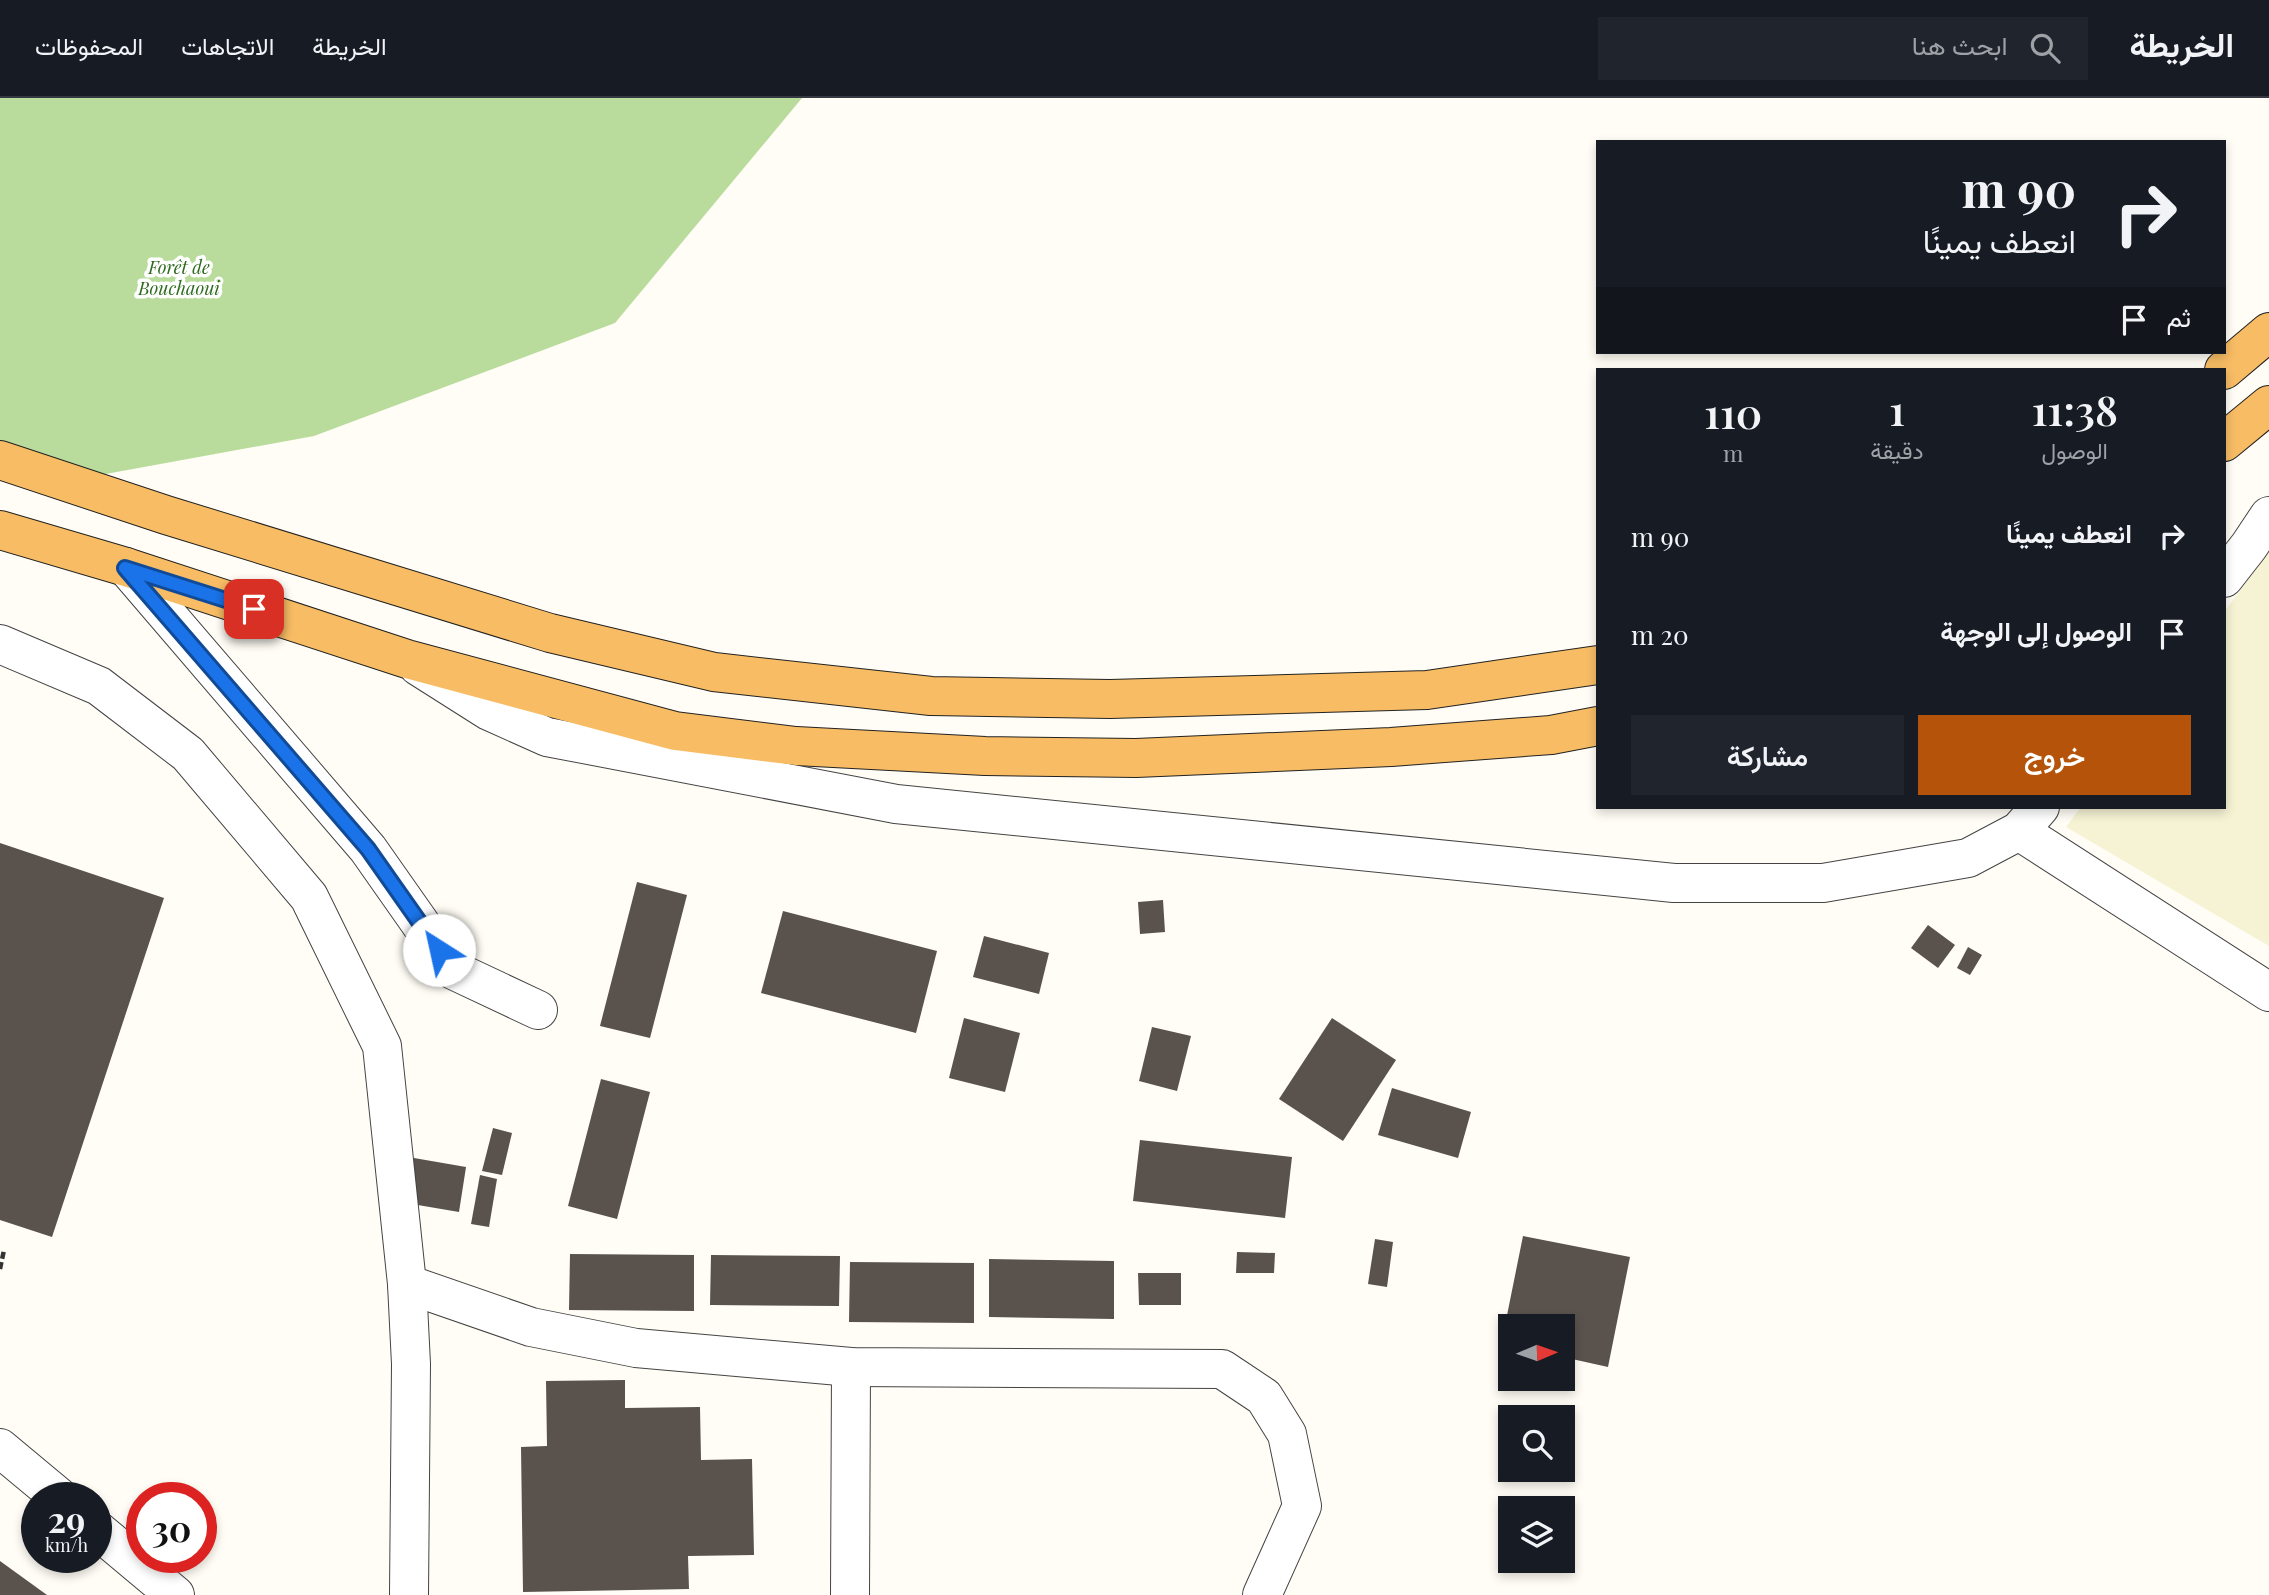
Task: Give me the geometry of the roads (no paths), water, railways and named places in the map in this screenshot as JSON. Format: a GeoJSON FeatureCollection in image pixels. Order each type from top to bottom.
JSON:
{"type":"FeatureCollection","features":[{"type":"Feature","properties":{"kind":"highway"},"geometry":{"type":"LineString","coordinates":[[2226,368],[2269,331]]}},
{"type":"Feature","properties":{"kind":"highway"},"geometry":{"type":"LineString","coordinates":[[2226,440],[2269,405]]}},
{"type":"Feature","properties":{"kind":"highway"},"geometry":{"type":"LineString","coordinates":[[0,460],[179,519],[550,634],[714,672],[931,696],[1110,699],[1427,690],[1596,665]]}},
{"type":"Feature","properties":{"kind":"highway"},"geometry":{"type":"LineString","coordinates":[[0,530],[407,659],[675,731],[796,746],[985,756],[1136,758],[1391,747],[1551,735],[1596,726]]}},
{"type":"Feature","properties":{"kind":"street"},"geometry":{"type":"LineString","coordinates":[[2226,575],[2269,516]]}},
{"type":"Feature","properties":{"kind":"street"},"geometry":{"type":"LineString","coordinates":[[125,568],[368,849],[453,970],[538,1010]]}},
{"type":"Feature","properties":{"kind":"street"},"geometry":{"type":"LineString","coordinates":[[0,644],[99,686],[188,754],[309,897],[383,1046],[407,1284],[411,1364],[409,1595]]}},
{"type":"Feature","properties":{"kind":"street"},"geometry":{"type":"LineString","coordinates":[[407,659],[489,711],[547,737],[897,804],[1674,883],[1823,883],[1968,858],[2029,819],[2269,992]]}},
{"type":"Feature","properties":{"kind":"street"},"geometry":{"type":"LineString","coordinates":[[407,1284],[531,1327],[636,1348],[851,1367],[1222,1369],[1264,1397],[1287,1434],[1302,1506],[1262,1595]]}},
{"type":"Feature","properties":{"kind":"street"},"geometry":{"type":"LineString","coordinates":[[850,1595],[851,1367]]}},
{"type":"Feature","properties":{"kind":"street"},"geometry":{"type":"LineString","coordinates":[[0,1448],[41,1482]]}},
{"type":"Feature","properties":{"kind":"street"},"geometry":{"type":"LineString","coordinates":[[112,1542],[176,1595]]}},
{"type":"Feature","properties":{"kind":"park label","name":"Forêt de Bouchaoui"},"geometry":{"type":"Point","coordinates":[179,278]}}]}
